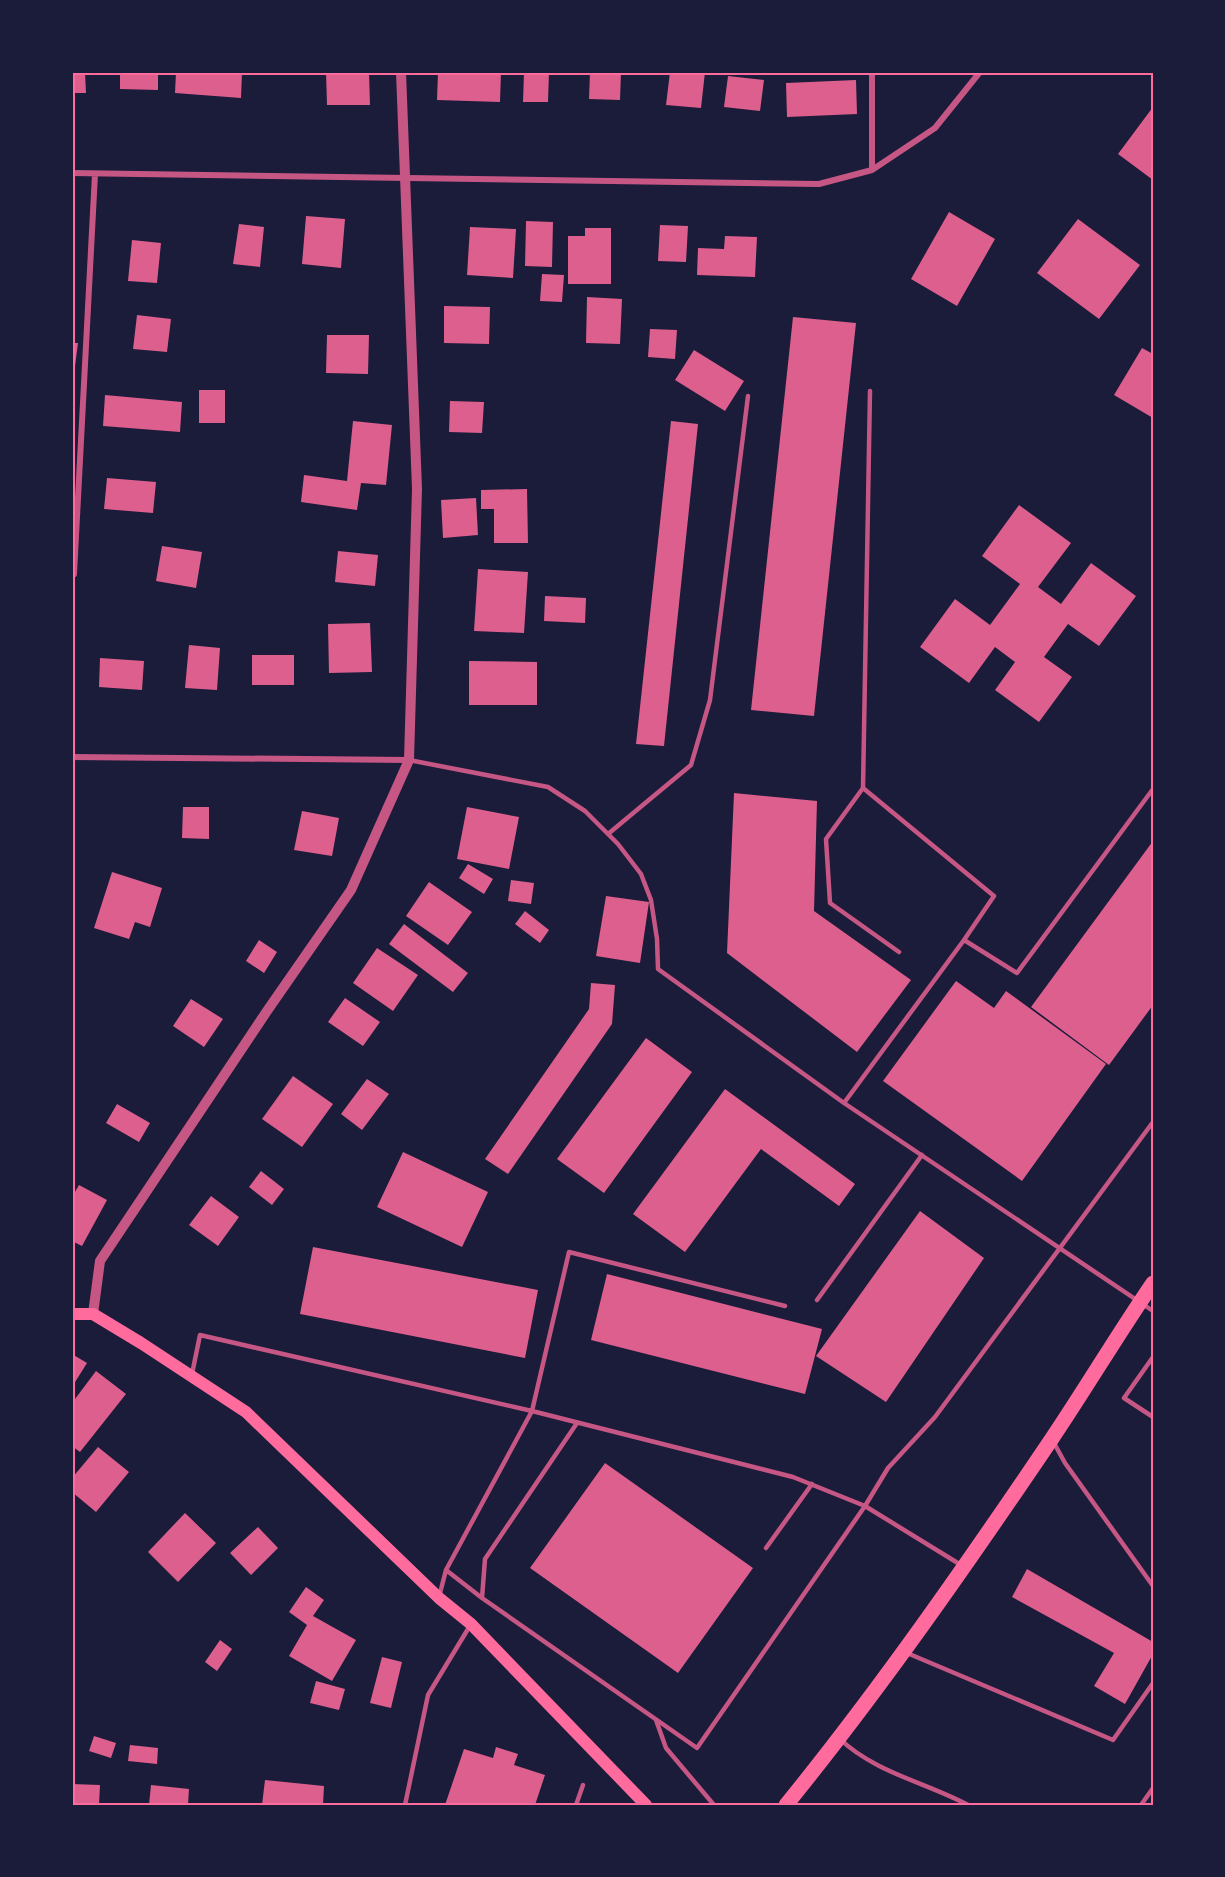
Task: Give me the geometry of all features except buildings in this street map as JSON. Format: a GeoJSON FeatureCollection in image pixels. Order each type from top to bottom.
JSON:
{"type":"FeatureCollection","features":[{"type":"Feature","properties":{"kind":"main road"},"geometry":{"type":"LineString","coordinates":[[786,1805],[905,1652],[1052,1439],[1153,1283]]}},
{"type":"Feature","properties":{"kind":"main road"},"geometry":{"type":"LineString","coordinates":[[72,1314],[93,1314],[141,1342],[246,1412],[439,1598],[471,1624],[646,1805]]}},
{"type":"Feature","properties":{"kind":"street"},"geometry":{"type":"LineString","coordinates":[[93,1314],[100,1261],[351,890],[409,760],[417,489],[401,72]]}},
{"type":"Feature","properties":{"kind":"street"},"geometry":{"type":"LineString","coordinates":[[872,72],[872,170]]}},
{"type":"Feature","properties":{"kind":"street"},"geometry":{"type":"LineString","coordinates":[[72,173],[819,184],[872,170],[935,128],[980,72]]}},
{"type":"Feature","properties":{"kind":"street"},"geometry":{"type":"LineString","coordinates":[[74,574],[95,174]]}},
{"type":"Feature","properties":{"kind":"street"},"geometry":{"type":"LineString","coordinates":[[72,757],[409,760]]}},
{"type":"Feature","properties":{"kind":"lane"},"geometry":{"type":"LineString","coordinates":[[870,391],[863,788],[826,839],[830,903],[899,952]]}},
{"type":"Feature","properties":{"kind":"lane"},"geometry":{"type":"LineString","coordinates":[[608,834],[691,765],[710,700],[748,396]]}},
{"type":"Feature","properties":{"kind":"lane"},"geometry":{"type":"LineString","coordinates":[[409,760],[548,787],[585,811],[608,834],[641,874],[651,900],[657,939],[658,969],[844,1103],[1153,1311]]}},
{"type":"Feature","properties":{"kind":"lane"},"geometry":{"type":"LineString","coordinates":[[844,1103],[994,896],[863,788]]}},
{"type":"Feature","properties":{"kind":"lane"},"geometry":{"type":"LineString","coordinates":[[964,940],[1017,973],[1153,789]]}},
{"type":"Feature","properties":{"kind":"lane"},"geometry":{"type":"LineString","coordinates":[[446,1570],[482,1598],[697,1748],[865,1506],[888,1468],[935,1418],[1153,1122]]}},
{"type":"Feature","properties":{"kind":"lane"},"geometry":{"type":"LineString","coordinates":[[817,1300],[922,1155]]}},
{"type":"Feature","properties":{"kind":"lane"},"geometry":{"type":"LineString","coordinates":[[439,1598],[446,1570],[532,1411],[569,1252],[785,1306]]}},
{"type":"Feature","properties":{"kind":"lane"},"geometry":{"type":"LineString","coordinates":[[191,1377],[200,1335],[532,1411],[793,1477],[865,1506],[963,1566]]}},
{"type":"Feature","properties":{"kind":"lane"},"geometry":{"type":"LineString","coordinates":[[1153,1357],[1124,1398],[1153,1418]]}},
{"type":"Feature","properties":{"kind":"lane"},"geometry":{"type":"LineString","coordinates":[[482,1598],[485,1559],[577,1423]]}},
{"type":"Feature","properties":{"kind":"lane"},"geometry":{"type":"LineString","coordinates":[[1052,1439],[1065,1463],[1153,1586]]}},
{"type":"Feature","properties":{"kind":"lane"},"geometry":{"type":"LineString","coordinates":[[766,1548],[812,1485]]}},
{"type":"Feature","properties":{"kind":"lane"},"geometry":{"type":"LineString","coordinates":[[405,1805],[428,1695],[471,1624]]}},
{"type":"Feature","properties":{"kind":"lane"},"geometry":{"type":"LineString","coordinates":[[905,1652],[1113,1740],[1153,1683]]}},
{"type":"Feature","properties":{"kind":"lane"},"geometry":{"type":"LineString","coordinates":[[656,1720],[666,1748],[714,1805]]}},
{"type":"Feature","properties":{"kind":"lane"},"geometry":{"type":"LineString","coordinates":[[840,1738],[878,1765],[944,1792],[968,1805]]}},
{"type":"Feature","properties":{"kind":"lane"},"geometry":{"type":"LineString","coordinates":[[576,1805],[583,1785]]}},
{"type":"Feature","properties":{"kind":"lane"},"geometry":{"type":"LineString","coordinates":[[1141,1805],[1153,1788]]}}]}
